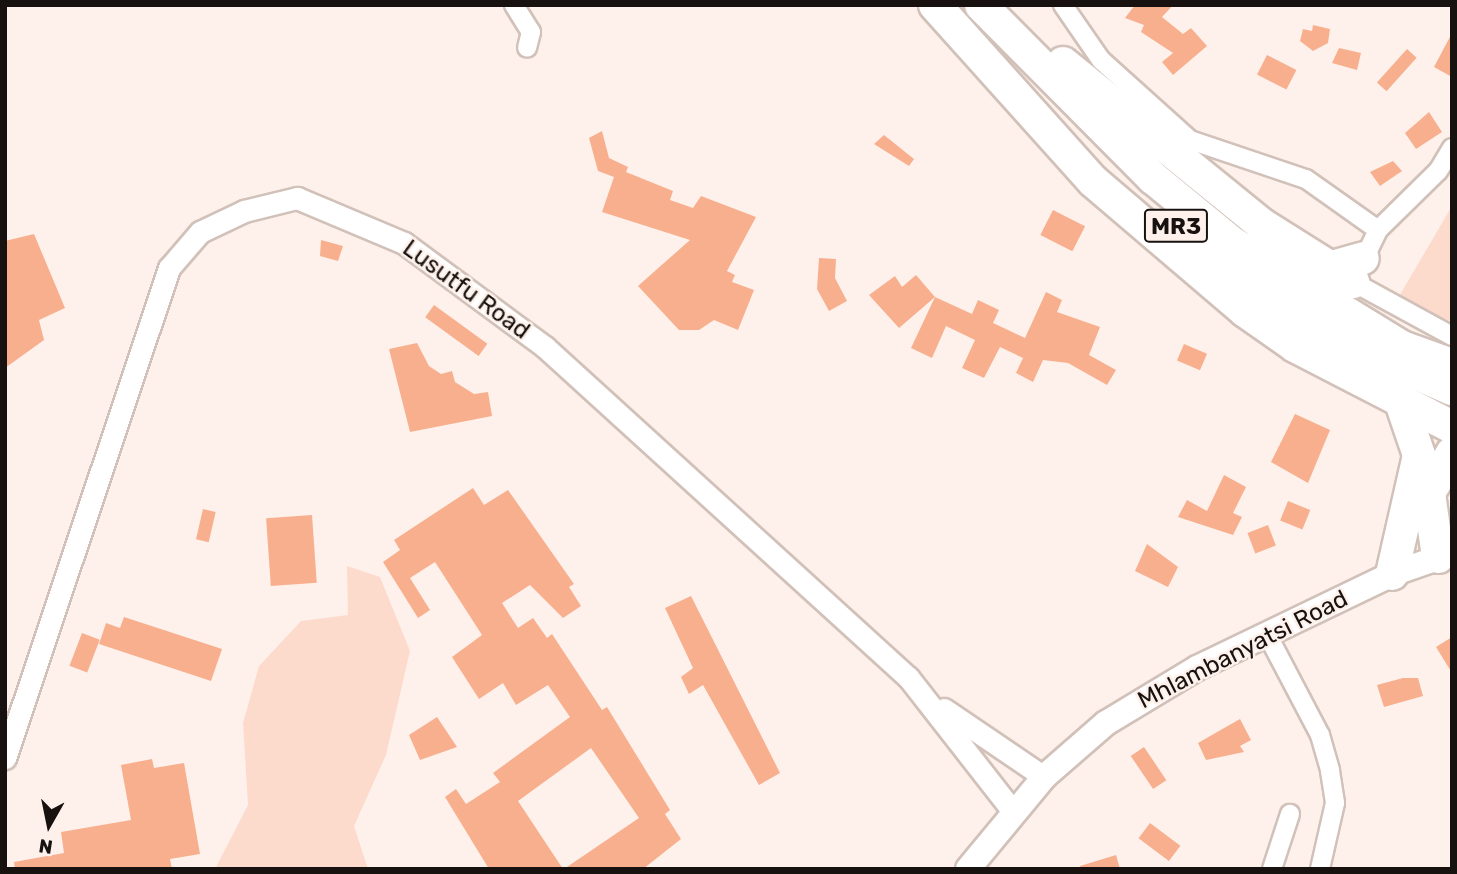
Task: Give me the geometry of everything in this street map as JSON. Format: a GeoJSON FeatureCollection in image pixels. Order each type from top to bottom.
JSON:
{"type":"FeatureCollection","features":[{"type":"Feature","properties":{"kind":"highway"},"geometry":{"type":"LineString","coordinates":[[935,5],[1093,181],[1245,311],[1401,402],[1452,427]]}},
{"type":"Feature","properties":{"kind":"highway","name":"MR3"},"geometry":{"type":"LineString","coordinates":[[941,5],[1151,206],[1239,276],[1334,337],[1452,389]]}},
{"type":"Feature","properties":{"kind":"highway","name":"MR3"},"geometry":{"type":"LineString","coordinates":[[981,5],[1153,178],[1232,243],[1402,347],[1452,365]]}},
{"type":"Feature","properties":{"kind":"highway"},"geometry":{"type":"LineString","coordinates":[[996,5],[1206,182],[1348,269]]}},
{"type":"Feature","properties":{"kind":"highway"},"geometry":{"type":"LineString","coordinates":[[1392,574],[1419,455],[1401,402]]}},
{"type":"Feature","properties":{"kind":"highway"},"geometry":{"type":"LineString","coordinates":[[1445,555],[1429,493],[1452,453]]}},
{"type":"Feature","properties":{"kind":"main road","name":"Mhlambanyatsi Road"},"geometry":{"type":"LineString","coordinates":[[968,869],[1012,810],[1044,776],[1106,723],[1268,636],[1392,574],[1445,555]]}},
{"type":"Feature","properties":{"kind":"street"},"geometry":{"type":"LineString","coordinates":[[514,5],[531,32],[527,48]]}},
{"type":"Feature","properties":{"kind":"street"},"geometry":{"type":"LineString","coordinates":[[1063,5],[1101,60],[1190,140],[1306,179],[1378,230]]}},
{"type":"Feature","properties":{"kind":"street"},"geometry":{"type":"LineString","coordinates":[[1452,148],[1438,171],[1378,230],[1348,269],[1452,336]]}},
{"type":"Feature","properties":{"kind":"street","name":"Lusutfu Road"},"geometry":{"type":"LineString","coordinates":[[5,758],[169,268],[200,232],[244,211],[297,198],[404,243],[545,347],[922,694],[1044,776]]}},
{"type":"Feature","properties":{"kind":"street"},"geometry":{"type":"LineString","coordinates":[[1268,636],[1320,735],[1330,771],[1335,803],[1320,869]]}},
{"type":"Feature","properties":{"kind":"street","name":"Lusutfu Road"},"geometry":{"type":"LineString","coordinates":[[922,694],[1012,810]]}},
{"type":"Feature","properties":{"kind":"street"},"geometry":{"type":"LineString","coordinates":[[1272,869],[1290,814]]}},
{"type":"Feature","properties":{"kind":"shaded area"},"geometry":{"type":"Polygon","coordinates":[[[1452,206],[1452,322],[1398,298],[1452,206]]]}},
{"type":"Feature","properties":{"kind":"shaded area"},"geometry":{"type":"Polygon","coordinates":[[[347,566],[380,577],[410,651],[386,755],[354,826],[368,869],[215,869],[248,805],[243,723],[259,666],[301,621],[348,615],[347,566]]]}},
{"type":"Feature","properties":{"kind":"building"},"geometry":{"type":"Polygon","coordinates":[[[1135,5],[1173,5],[1162,17],[1183,34],[1191,28],[1207,46],[1173,75],[1162,62],[1173,53],[1141,32],[1144,25],[1125,18],[1135,5]]]}},
{"type":"Feature","properties":{"kind":"building"},"geometry":{"type":"Polygon","coordinates":[[[1313,25],[1330,29],[1328,43],[1313,51],[1300,41],[1303,29],[1312,31],[1313,25]]]}},
{"type":"Feature","properties":{"kind":"building"},"geometry":{"type":"Polygon","coordinates":[[[1452,33],[1452,77],[1434,67],[1452,33]]]}},
{"type":"Feature","properties":{"kind":"building"},"geometry":{"type":"Polygon","coordinates":[[[1339,48],[1361,53],[1357,70],[1332,63],[1339,48]]]}},
{"type":"Feature","properties":{"kind":"building"},"geometry":{"type":"Polygon","coordinates":[[[1407,49],[1417,58],[1387,91],[1377,82],[1407,49]]]}},
{"type":"Feature","properties":{"kind":"building"},"geometry":{"type":"Polygon","coordinates":[[[1267,55],[1296,70],[1286,90],[1257,75],[1267,55]]]}},
{"type":"Feature","properties":{"kind":"building"},"geometry":{"type":"Polygon","coordinates":[[[1429,112],[1442,132],[1416,149],[1405,133],[1429,112]]]}},
{"type":"Feature","properties":{"kind":"building"},"geometry":{"type":"Polygon","coordinates":[[[602,131],[609,158],[628,167],[626,172],[673,191],[670,200],[693,208],[701,196],[756,217],[727,271],[735,275],[732,282],[754,290],[738,330],[714,320],[699,330],[679,330],[638,286],[690,240],[602,212],[614,177],[598,171],[589,138],[602,131]]]}},
{"type":"Feature","properties":{"kind":"building"},"geometry":{"type":"Polygon","coordinates":[[[884,135],[914,159],[909,166],[874,144],[884,135]]]}},
{"type":"Feature","properties":{"kind":"building"},"geometry":{"type":"Polygon","coordinates":[[[1393,161],[1402,171],[1380,186],[1370,172],[1393,161]]]}},
{"type":"Feature","properties":{"kind":"building"},"geometry":{"type":"Polygon","coordinates":[[[1053,210],[1085,226],[1072,251],[1040,235],[1053,210]]]}},
{"type":"Feature","properties":{"kind":"building"},"geometry":{"type":"Polygon","coordinates":[[[34,234],[65,308],[39,320],[44,340],[5,368],[5,241],[34,234]]]}},
{"type":"Feature","properties":{"kind":"building"},"geometry":{"type":"Polygon","coordinates":[[[321,240],[343,246],[338,261],[320,256],[321,240]]]}},
{"type":"Feature","properties":{"kind":"building"},"geometry":{"type":"Polygon","coordinates":[[[819,258],[836,259],[835,278],[847,301],[829,311],[817,289],[819,258]]]}},
{"type":"Feature","properties":{"kind":"building"},"geometry":{"type":"Polygon","coordinates":[[[916,275],[935,297],[899,328],[869,295],[895,276],[902,287],[916,275]]]}},
{"type":"Feature","properties":{"kind":"building"},"geometry":{"type":"Polygon","coordinates":[[[1046,292],[1062,300],[1057,312],[1100,327],[1089,355],[1116,370],[1107,385],[1068,363],[1043,360],[1033,382],[1016,373],[1023,358],[1000,347],[984,378],[962,368],[975,340],[946,326],[932,358],[911,348],[935,297],[972,314],[978,300],[999,310],[993,323],[1025,338],[1046,292]]]}},
{"type":"Feature","properties":{"kind":"building"},"geometry":{"type":"Polygon","coordinates":[[[434,305],[487,344],[479,356],[425,317],[434,305]]]}},
{"type":"Feature","properties":{"kind":"building"},"geometry":{"type":"Polygon","coordinates":[[[417,343],[429,366],[441,374],[452,371],[455,382],[474,394],[488,392],[492,416],[410,432],[389,349],[417,343]]]}},
{"type":"Feature","properties":{"kind":"building"},"geometry":{"type":"Polygon","coordinates":[[[1184,344],[1207,354],[1200,370],[1177,361],[1184,344]]]}},
{"type":"Feature","properties":{"kind":"building"},"geometry":{"type":"Polygon","coordinates":[[[1295,414],[1330,430],[1308,483],[1271,462],[1295,414]]]}},
{"type":"Feature","properties":{"kind":"building"},"geometry":{"type":"Polygon","coordinates":[[[1224,475],[1246,487],[1233,513],[1242,517],[1233,535],[1178,517],[1187,500],[1207,511],[1224,475]]]}},
{"type":"Feature","properties":{"kind":"building"},"geometry":{"type":"Polygon","coordinates":[[[473,488],[484,505],[508,490],[574,584],[569,587],[581,606],[563,618],[530,585],[502,603],[518,628],[533,618],[547,638],[552,634],[602,710],[607,707],[670,810],[665,814],[681,839],[643,869],[564,869],[639,818],[591,748],[518,801],[563,869],[489,869],[445,797],[456,789],[466,804],[500,782],[493,773],[570,717],[548,685],[516,705],[503,683],[479,699],[452,657],[482,635],[435,562],[410,578],[430,610],[418,618],[383,562],[400,550],[394,540],[473,488]]]}},
{"type":"Feature","properties":{"kind":"building"},"geometry":{"type":"Polygon","coordinates":[[[1288,501],[1310,510],[1302,529],[1280,520],[1288,501]]]}},
{"type":"Feature","properties":{"kind":"building"},"geometry":{"type":"Polygon","coordinates":[[[203,509],[216,512],[209,542],[196,539],[203,509]]]}},
{"type":"Feature","properties":{"kind":"building"},"geometry":{"type":"Polygon","coordinates":[[[312,515],[317,583],[271,586],[266,518],[312,515]]]}},
{"type":"Feature","properties":{"kind":"building"},"geometry":{"type":"Polygon","coordinates":[[[1268,525],[1276,546],[1255,553],[1247,533],[1268,525]]]}},
{"type":"Feature","properties":{"kind":"building"},"geometry":{"type":"Polygon","coordinates":[[[1147,544],[1178,567],[1168,587],[1135,571],[1147,544]]]}},
{"type":"Feature","properties":{"kind":"building"},"geometry":{"type":"Polygon","coordinates":[[[691,596],[780,773],[759,785],[703,685],[689,694],[681,677],[693,668],[665,608],[691,596]]]}},
{"type":"Feature","properties":{"kind":"building"},"geometry":{"type":"Polygon","coordinates":[[[124,617],[222,649],[211,681],[99,644],[106,623],[120,628],[124,617]]]}},
{"type":"Feature","properties":{"kind":"building"},"geometry":{"type":"Polygon","coordinates":[[[82,633],[100,640],[87,672],[69,666],[82,633]]]}},
{"type":"Feature","properties":{"kind":"building"},"geometry":{"type":"Polygon","coordinates":[[[1452,637],[1452,673],[1436,647],[1452,637]]]}},
{"type":"Feature","properties":{"kind":"building"},"geometry":{"type":"Polygon","coordinates":[[[1403,678],[1418,678],[1423,696],[1384,707],[1377,685],[1403,678]]]}},
{"type":"Feature","properties":{"kind":"building"},"geometry":{"type":"Polygon","coordinates":[[[437,717],[457,747],[420,760],[409,735],[437,717]]]}},
{"type":"Feature","properties":{"kind":"building"},"geometry":{"type":"Polygon","coordinates":[[[1240,719],[1251,740],[1240,746],[1244,752],[1206,760],[1198,743],[1240,719]]]}},
{"type":"Feature","properties":{"kind":"building"},"geometry":{"type":"Polygon","coordinates":[[[1144,747],[1166,780],[1153,789],[1131,756],[1144,747]]]}},
{"type":"Feature","properties":{"kind":"building"},"geometry":{"type":"Polygon","coordinates":[[[152,759],[154,768],[184,763],[200,854],[170,859],[172,869],[15,869],[14,862],[64,853],[61,832],[131,820],[121,765],[152,759]]]}},
{"type":"Feature","properties":{"kind":"building"},"geometry":{"type":"Polygon","coordinates":[[[1150,823],[1180,846],[1169,861],[1139,838],[1150,823]]]}},
{"type":"Feature","properties":{"kind":"building"},"geometry":{"type":"Polygon","coordinates":[[[1116,855],[1120,869],[1081,869],[1080,866],[1116,855]]]}}]}
